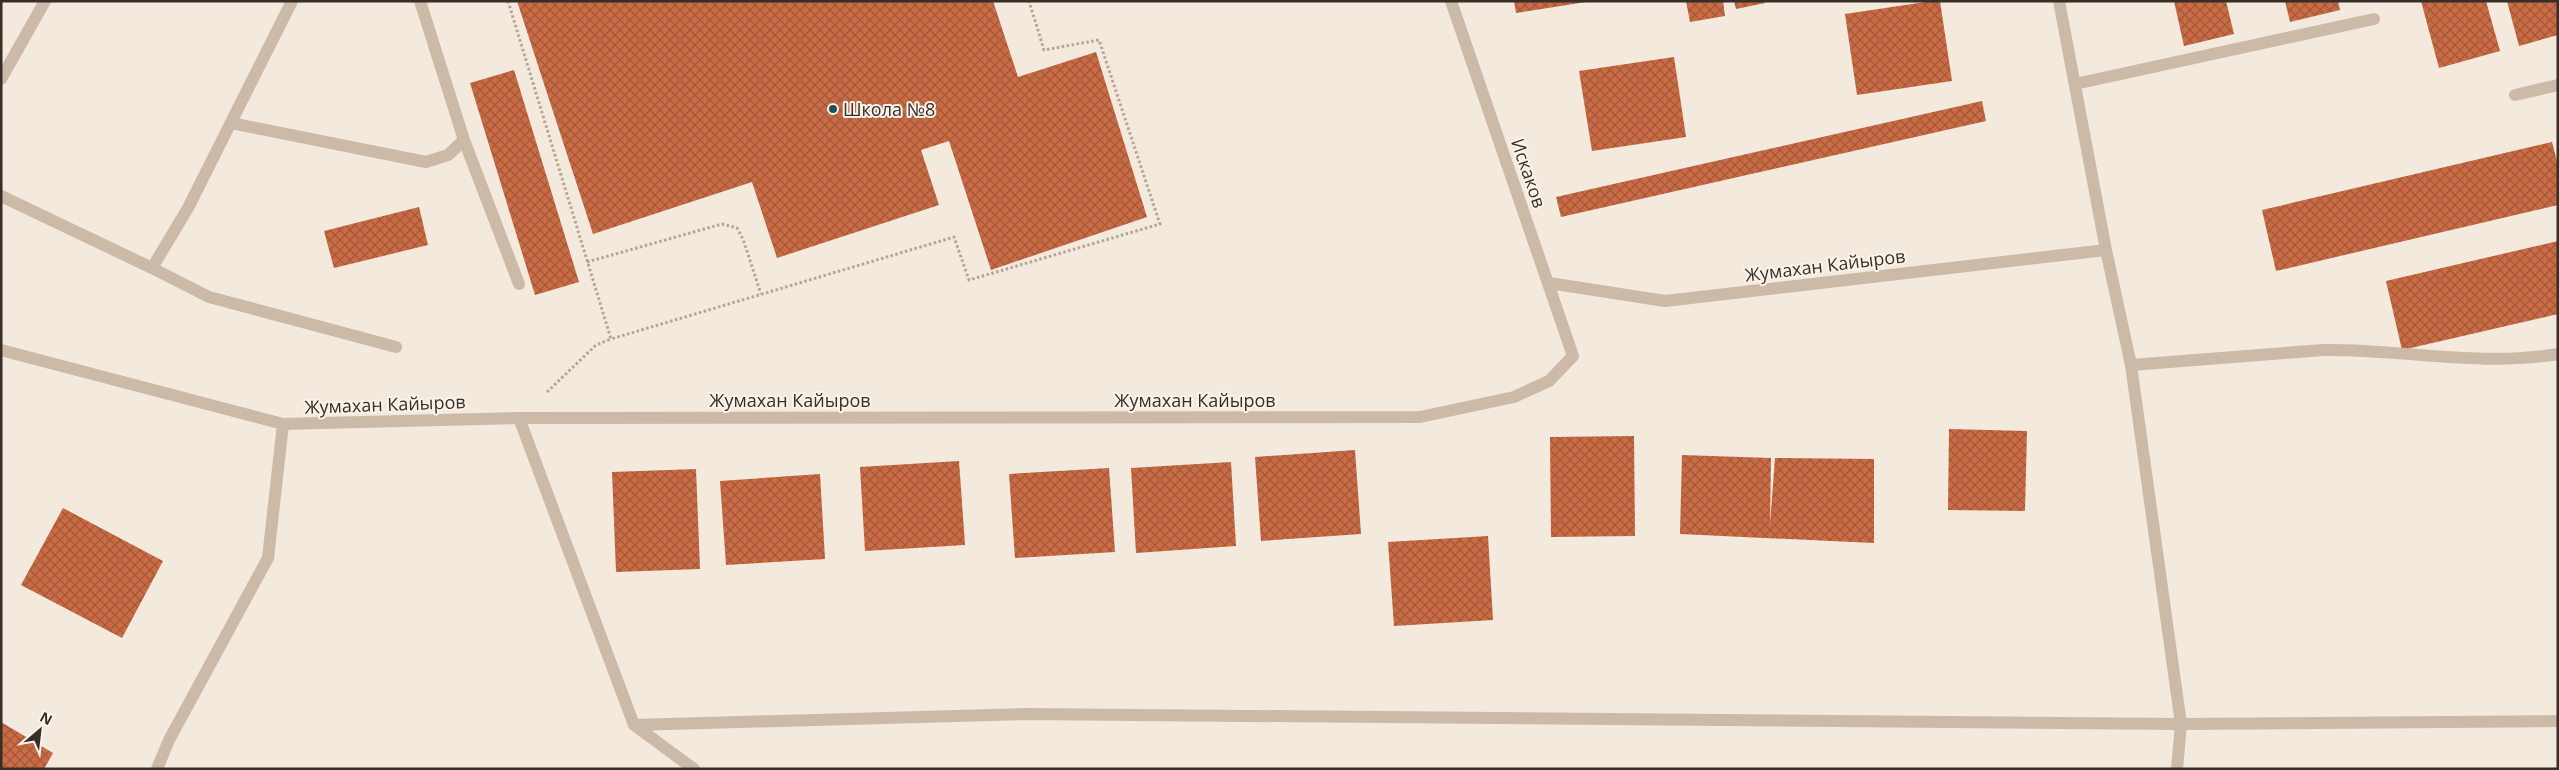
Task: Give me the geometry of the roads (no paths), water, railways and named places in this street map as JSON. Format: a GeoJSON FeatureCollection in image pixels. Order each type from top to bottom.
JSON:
{"type":"FeatureCollection","features":[{"type":"Feature","properties":{"kind":"street"},"geometry":{"type":"LineString","coordinates":[[1,79],[46,1]]}},
{"type":"Feature","properties":{"kind":"street"},"geometry":{"type":"LineString","coordinates":[[152,268],[188,208],[292,1]]}},
{"type":"Feature","properties":{"kind":"street"},"geometry":{"type":"LineString","coordinates":[[420,1],[464,140],[519,284]]}},
{"type":"Feature","properties":{"kind":"street","name":"Искаков"},"geometry":{"type":"LineString","coordinates":[[1450,1],[1573,356]]}},
{"type":"Feature","properties":{"kind":"street"},"geometry":{"type":"LineString","coordinates":[[2059,1],[2106,250],[2131,365],[2181,724],[2177,769]]}},
{"type":"Feature","properties":{"kind":"street"},"geometry":{"type":"LineString","coordinates":[[2075,84],[2374,19]]}},
{"type":"Feature","properties":{"kind":"street"},"geometry":{"type":"LineString","coordinates":[[2515,95],[2558,85]]}},
{"type":"Feature","properties":{"kind":"street"},"geometry":{"type":"LineString","coordinates":[[231,123],[426,162],[448,155],[464,140]]}},
{"type":"Feature","properties":{"kind":"street"},"geometry":{"type":"LineString","coordinates":[[1,196],[209,297],[396,347]]}},
{"type":"Feature","properties":{"kind":"street","name":"Жумахан Кайыров"},"geometry":{"type":"LineString","coordinates":[[1549,283],[1665,301],[2106,250]]}},
{"type":"Feature","properties":{"kind":"street","name":"Жумахан Кайыров"},"geometry":{"type":"LineString","coordinates":[[1,350],[283,424],[519,418],[1420,417],[1514,397],[1549,381],[1573,356]]}},
{"type":"Feature","properties":{"kind":"street"},"geometry":{"type":"LineString","coordinates":[[2131,365],[2324,350],[2353,350],[2481,360],[2522,360],[2558,354]]}},
{"type":"Feature","properties":{"kind":"street"},"geometry":{"type":"LineString","coordinates":[[519,418],[634,725],[694,769]]}},
{"type":"Feature","properties":{"kind":"street"},"geometry":{"type":"LineString","coordinates":[[157,769],[169,740],[268,558],[283,424]]}},
{"type":"Feature","properties":{"kind":"street"},"geometry":{"type":"LineString","coordinates":[[634,725],[1026,714],[2181,724],[2558,721]]}},
{"type":"Feature","properties":{"kind":"place","name":"Школа №8"},"geometry":{"type":"Point","coordinates":[833,109]}}]}
